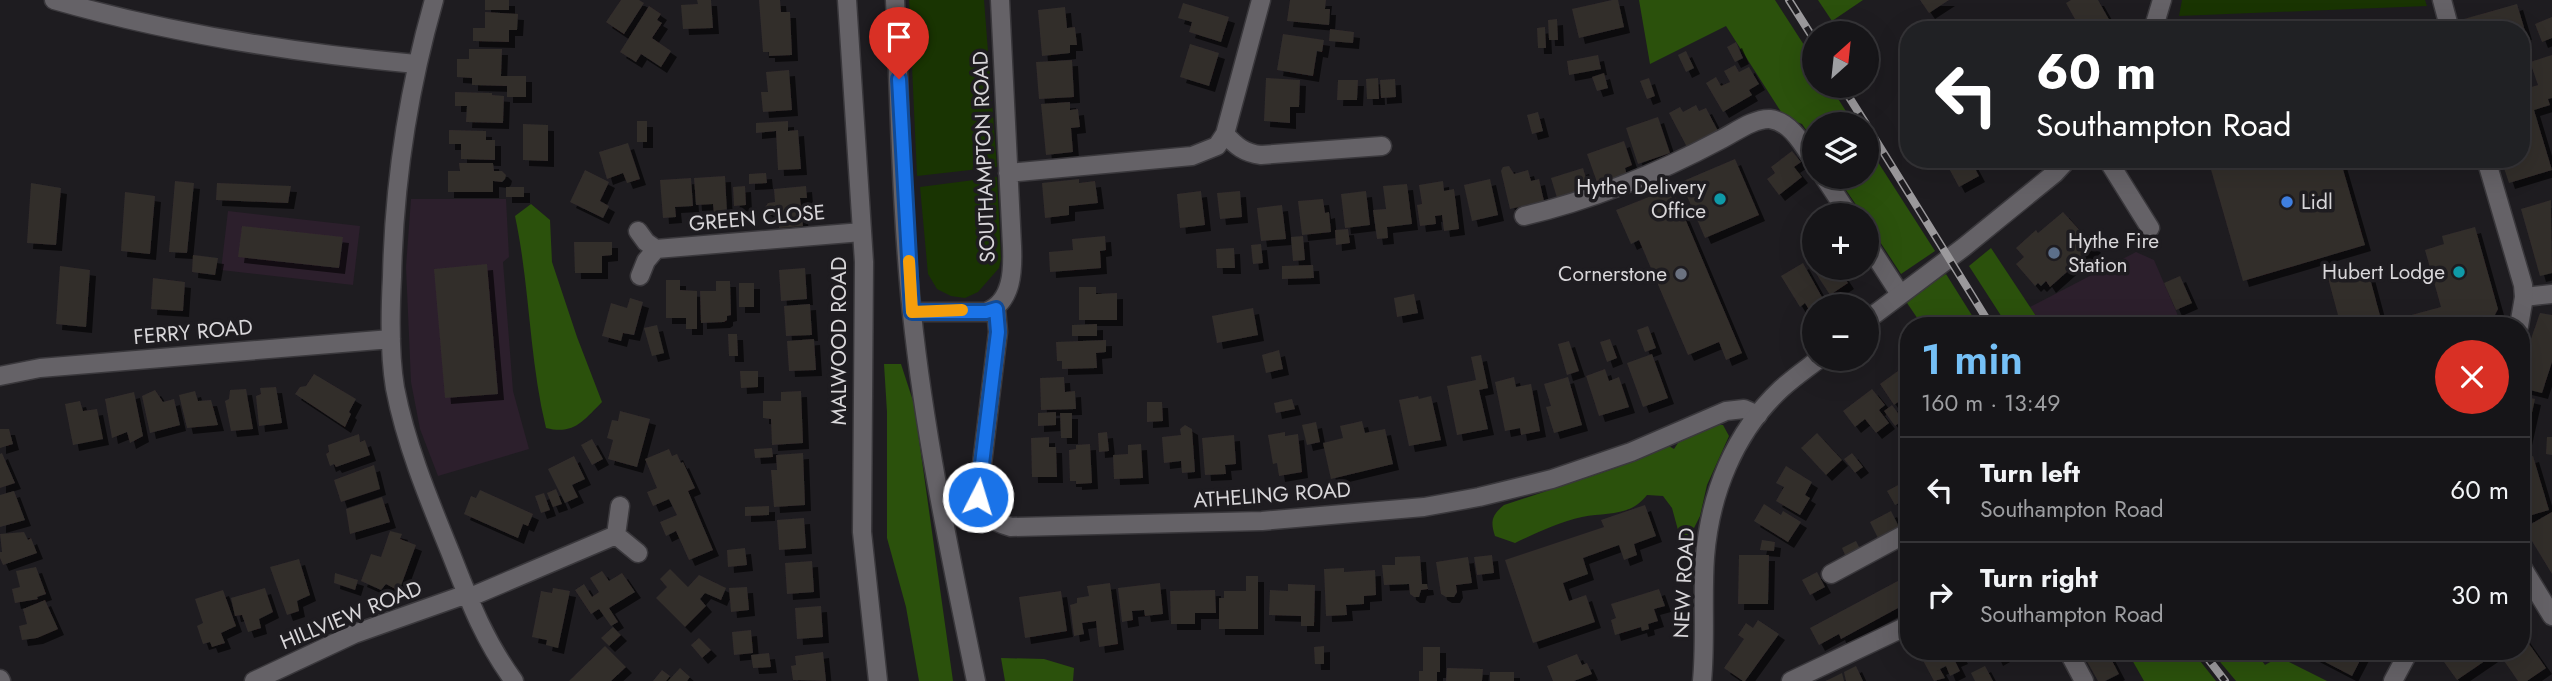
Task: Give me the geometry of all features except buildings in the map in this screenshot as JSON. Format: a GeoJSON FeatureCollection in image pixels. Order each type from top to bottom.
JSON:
{"type":"FeatureCollection","features":[{"type":"Feature","properties":{"kind":"street"},"geometry":{"type":"LineString","coordinates":[[54,0],[146,24],[326,56],[416,64]]}},
{"type":"Feature","properties":{"kind":"street"},"geometry":{"type":"LineString","coordinates":[[434,0],[416,64],[397,176],[391,339],[395,387],[403,422],[432,509],[467,596],[488,643],[514,681]]}},
{"type":"Feature","properties":{"kind":"street","name":"MALWOOD ROAD"},"geometry":{"type":"LineString","coordinates":[[847,0],[864,300],[861,504],[878,681]]}},
{"type":"Feature","properties":{"kind":"street"},"geometry":{"type":"LineString","coordinates":[[895,0],[912,312],[926,427],[976,681]]}},
{"type":"Feature","properties":{"kind":"street","name":"SOUTHAMPTON ROAD"},"geometry":{"type":"LineString","coordinates":[[996,309],[1011,280],[1013,262],[1000,0]]}},
{"type":"Feature","properties":{"kind":"street"},"geometry":{"type":"LineString","coordinates":[[1008,173],[1192,156],[1217,146],[1225,134],[1261,0]]}},
{"type":"Feature","properties":{"kind":"street"},"geometry":{"type":"LineString","coordinates":[[2156,21],[2162,0]]}},
{"type":"Feature","properties":{"kind":"street"},"geometry":{"type":"LineString","coordinates":[[2442,0],[2448,21]]}},
{"type":"Feature","properties":{"kind":"street"},"geometry":{"type":"LineString","coordinates":[[1524,216],[1650,175],[1758,121],[1769,119],[1786,126],[1802,144]]}},
{"type":"Feature","properties":{"kind":"street"},"geometry":{"type":"LineString","coordinates":[[1225,134],[1248,153],[1261,155],[1382,146]]}},
{"type":"Feature","properties":{"kind":"street"},"geometry":{"type":"LineString","coordinates":[[1879,311],[1964,247],[2060,168]]}},
{"type":"Feature","properties":{"kind":"street"},"geometry":{"type":"LineString","coordinates":[[2113,168],[2150,228]]}},
{"type":"Feature","properties":{"kind":"street"},"geometry":{"type":"LineString","coordinates":[[2489,168],[2523,285],[2521,317]]}},
{"type":"Feature","properties":{"kind":"street"},"geometry":{"type":"LineString","coordinates":[[638,231],[646,242],[656,249],[646,261],[640,276]]}},
{"type":"Feature","properties":{"kind":"street","name":"GREEN CLOSE"},"geometry":{"type":"LineString","coordinates":[[656,249],[862,232]]}},
{"type":"Feature","properties":{"kind":"street"},"geometry":{"type":"LineString","coordinates":[[1879,262],[1900,294]]}},
{"type":"Feature","properties":{"kind":"street"},"geometry":{"type":"LineString","coordinates":[[2524,297],[2552,294]]}},
{"type":"Feature","properties":{"kind":"street"},"geometry":{"type":"LineString","coordinates":[[912,312],[986,312],[996,309]]}},
{"type":"Feature","properties":{"kind":"street","name":"ATHELING ROAD"},"geometry":{"type":"LineString","coordinates":[[996,309],[998,332],[978,497],[984,512],[995,523],[1011,527],[1262,521],[1424,507],[1552,479],[1631,452],[1727,411],[1744,409],[1758,415]]}},
{"type":"Feature","properties":{"kind":"street","name":"FERRY ROAD"},"geometry":{"type":"LineString","coordinates":[[0,376],[53,367],[391,339]]}},
{"type":"Feature","properties":{"kind":"street","name":"NEW ROAD"},"geometry":{"type":"LineString","coordinates":[[1702,681],[1705,558],[1710,518],[1727,466],[1758,415],[1782,388],[1804,371]]}},
{"type":"Feature","properties":{"kind":"street"},"geometry":{"type":"LineString","coordinates":[[620,506],[617,535],[638,554]]}},
{"type":"Feature","properties":{"kind":"street","name":"HILLVIEW ROAD"},"geometry":{"type":"LineString","coordinates":[[254,681],[354,634],[467,596],[617,535]]}},
{"type":"Feature","properties":{"kind":"street"},"geometry":{"type":"LineString","coordinates":[[1831,574],[1900,542]]}},
{"type":"Feature","properties":{"kind":"street"},"geometry":{"type":"LineString","coordinates":[[2530,580],[2552,615]]}},
{"type":"Feature","properties":{"kind":"street"},"geometry":{"type":"LineString","coordinates":[[1791,681],[1900,629]]}},
{"type":"Feature","properties":{"kind":"street"},"geometry":{"type":"LineString","coordinates":[[2073,660],[2084,681]]}},
{"type":"Feature","properties":{"kind":"street"},"geometry":{"type":"LineString","coordinates":[[2393,681],[2404,660]]}},
{"type":"Feature","properties":{"kind":"shaded area"},"geometry":{"type":"Polygon","coordinates":[[[411,199],[506,199],[509,257],[503,262],[513,391],[529,449],[438,476],[420,429],[411,382],[406,267],[411,199]]]}},
{"type":"Feature","properties":{"kind":"shaded area"},"geometry":{"type":"Polygon","coordinates":[[[228,211],[360,226],[353,285],[221,270],[228,211]]]}},
{"type":"Feature","properties":{"kind":"shaded area"},"geometry":{"type":"Polygon","coordinates":[[[2136,252],[2154,260],[2179,317],[2037,317],[2030,307],[2136,252]]]}},
{"type":"Feature","properties":{"kind":"green space"},"geometry":{"type":"Polygon","coordinates":[[[909,0],[984,0],[997,167],[917,176],[909,0]]]}},
{"type":"Feature","properties":{"kind":"green space"},"geometry":{"type":"Polygon","coordinates":[[[1639,0],[1775,0],[1802,42],[1802,98],[1838,98],[1846,112],[1802,112],[1802,124],[1785,118],[1726,26],[1650,64],[1639,0]]]}},
{"type":"Feature","properties":{"kind":"green space"},"geometry":{"type":"Polygon","coordinates":[[[1818,0],[1863,0],[1832,21],[1818,0]]]}},
{"type":"Feature","properties":{"kind":"green space"},"geometry":{"type":"Polygon","coordinates":[[[2182,0],[2425,0],[2427,6],[2179,16],[2182,0]]]}},
{"type":"Feature","properties":{"kind":"green space"},"geometry":{"type":"Polygon","coordinates":[[[1879,164],[1935,251],[1901,274],[1879,240],[1879,203],[1855,203],[1845,189],[1879,189],[1879,164]]]}},
{"type":"Feature","properties":{"kind":"green space"},"geometry":{"type":"Polygon","coordinates":[[[997,177],[1001,259],[999,268],[978,292],[965,298],[951,296],[937,289],[928,274],[920,187],[997,177]]]}},
{"type":"Feature","properties":{"kind":"green space"},"geometry":{"type":"Polygon","coordinates":[[[531,204],[550,220],[552,262],[602,402],[577,425],[564,430],[546,428],[536,375],[515,216],[531,204]]]}},
{"type":"Feature","properties":{"kind":"green space"},"geometry":{"type":"Polygon","coordinates":[[[1991,248],[2037,317],[2002,317],[1969,266],[1991,248]]]}},
{"type":"Feature","properties":{"kind":"green space"},"geometry":{"type":"Polygon","coordinates":[[[1946,274],[1973,317],[1917,317],[1905,300],[1946,274]]]}},
{"type":"Feature","properties":{"kind":"green space"},"geometry":{"type":"Polygon","coordinates":[[[884,364],[901,364],[914,404],[953,681],[919,681],[906,607],[887,538],[887,412],[884,364]]]}},
{"type":"Feature","properties":{"kind":"green space"},"geometry":{"type":"Polygon","coordinates":[[[1713,425],[1723,425],[1729,436],[1707,485],[1700,516],[1686,544],[1681,541],[1672,508],[1663,496],[1647,495],[1626,510],[1573,519],[1515,543],[1495,536],[1493,519],[1504,505],[1616,468],[1667,445],[1674,449],[1678,443],[1713,425]]]}},
{"type":"Feature","properties":{"kind":"green space"},"geometry":{"type":"Polygon","coordinates":[[[1001,658],[1044,659],[1074,668],[1073,681],[1005,681],[1001,658]]]}},
{"type":"Feature","properties":{"kind":"green space"},"geometry":{"type":"Polygon","coordinates":[[[2132,660],[2199,660],[2216,681],[2144,681],[2132,660]]]}},
{"type":"Feature","properties":{"kind":"green space"},"geometry":{"type":"Polygon","coordinates":[[[2218,660],[2261,660],[2265,665],[2274,660],[2285,660],[2327,681],[2236,681],[2218,660]]]}},
{"type":"Feature","properties":{"kind":"railway"},"geometry":{"type":"LineString","coordinates":[[1789,0],[1802,21]]}},
{"type":"Feature","properties":{"kind":"railway"},"geometry":{"type":"LineString","coordinates":[[1850,98],[1858,112]]}},
{"type":"Feature","properties":{"kind":"railway"},"geometry":{"type":"LineString","coordinates":[[1879,145],[1985,317]]}},
{"type":"Feature","properties":{"kind":"railway"},"geometry":{"type":"LineString","coordinates":[[2209,660],[2225,681]]}},
{"type":"Feature","properties":{"kind":"slow traffic"},"geometry":{"type":"LineString","coordinates":[[909,261],[912,312],[962,310]]}},
{"type":"Feature","properties":{"kind":"place","name":"Hythe Delivery Office"},"geometry":{"type":"Point","coordinates":[1720,199]}},
{"type":"Feature","properties":{"kind":"place","name":"Lidl"},"geometry":{"type":"Point","coordinates":[2287,202]}},
{"type":"Feature","properties":{"kind":"place","name":"Hythe Fire Station"},"geometry":{"type":"Point","coordinates":[2054,253]}},
{"type":"Feature","properties":{"kind":"place","name":"Hubert Lodge"},"geometry":{"type":"Point","coordinates":[2459,272]}},
{"type":"Feature","properties":{"kind":"place","name":"Cornerstone"},"geometry":{"type":"Point","coordinates":[1681,274]}},
{"type":"Feature","properties":{"kind":"route"},"geometry":{"type":"LineString","coordinates":[[899,79],[912,312],[986,312],[996,309],[998,332],[978,497]]}}]}
